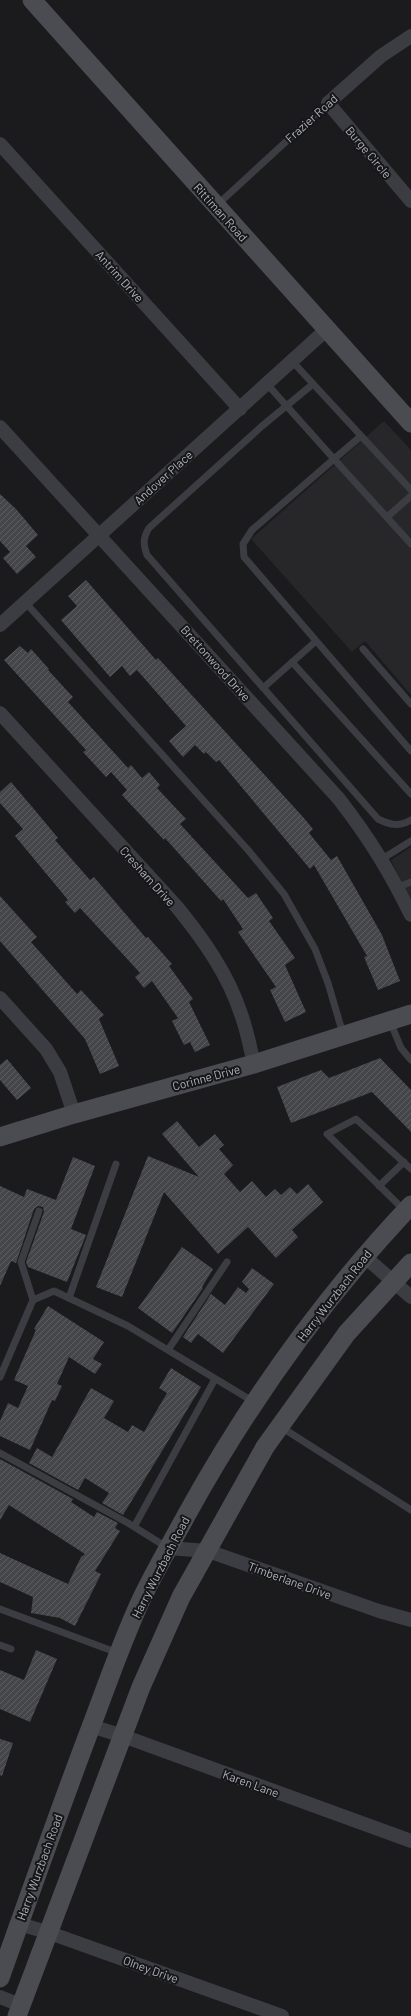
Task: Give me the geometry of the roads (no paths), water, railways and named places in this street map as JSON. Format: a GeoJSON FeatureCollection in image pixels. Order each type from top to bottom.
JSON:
{"type":"FeatureCollection","features":[{"type":"Feature","properties":{"kind":"main road","name":"Rittiman Road"},"geometry":{"type":"LineString","coordinates":[[32,0],[326,330],[411,423]]}},
{"type":"Feature","properties":{"kind":"main road","name":"Corinne Drive"},"geometry":{"type":"LineString","coordinates":[[0,1137],[74,1114],[254,1064],[411,1014]]}},
{"type":"Feature","properties":{"kind":"main road","name":"Harry Wurzbach Road"},"geometry":{"type":"LineString","coordinates":[[0,1978],[40,1860],[119,1653],[142,1599],[168,1548],[218,1459],[254,1402],[318,1312],[364,1256],[408,1208]]}},
{"type":"Feature","properties":{"kind":"main road"},"geometry":{"type":"LineString","coordinates":[[18,2011],[141,1687],[181,1597],[265,1447],[347,1333],[411,1263]]}},
{"type":"Feature","properties":{"kind":"street","name":"Frazier Road"},"geometry":{"type":"LineString","coordinates":[[328,103],[381,56],[411,36]]}},
{"type":"Feature","properties":{"kind":"street","name":"Burge Circle"},"geometry":{"type":"LineString","coordinates":[[328,103],[411,201]]}},
{"type":"Feature","properties":{"kind":"street","name":"Antrim Drive"},"geometry":{"type":"LineString","coordinates":[[0,144],[240,409]]}},
{"type":"Feature","properties":{"kind":"street","name":"Andover Place"},"geometry":{"type":"LineString","coordinates":[[0,625],[326,330]]}},
{"type":"Feature","properties":{"kind":"street","name":"Brettonwood Drive"},"geometry":{"type":"LineString","coordinates":[[0,427],[339,799],[367,835],[382,859],[398,887],[411,915]]}},
{"type":"Feature","properties":{"kind":"street","name":"Cresham Drive"},"geometry":{"type":"LineString","coordinates":[[0,713],[177,907],[198,933],[216,960],[231,989],[241,1014],[254,1064]]}},
{"type":"Feature","properties":{"kind":"street"},"geometry":{"type":"LineString","coordinates":[[0,998],[46,1049],[60,1072],[74,1114]]}},
{"type":"Feature","properties":{"kind":"street"},"geometry":{"type":"LineString","coordinates":[[364,1256],[411,1297]]}},
{"type":"Feature","properties":{"kind":"street","name":"Timberlane Drive"},"geometry":{"type":"LineString","coordinates":[[168,1548],[208,1551],[379,1611],[411,1620]]}},
{"type":"Feature","properties":{"kind":"street","name":"Karen Lane"},"geometry":{"type":"LineString","coordinates":[[91,1726],[123,1736],[411,1841]]}},
{"type":"Feature","properties":{"kind":"street","name":"Olney Drive"},"geometry":{"type":"LineString","coordinates":[[19,1924],[47,1932],[282,2016]]}},
{"type":"Feature","properties":{"kind":"street"},"geometry":{"type":"LineString","coordinates":[[0,1997],[18,2011]]}},
{"type":"Feature","properties":{"kind":"lane","name":"Frazier Road"},"geometry":{"type":"LineString","coordinates":[[216,206],[328,103]]}},
{"type":"Feature","properties":{"kind":"lane"},"geometry":{"type":"LineString","coordinates":[[292,361],[411,490]]}},
{"type":"Feature","properties":{"kind":"lane"},"geometry":{"type":"LineString","coordinates":[[267,384],[411,544]]}},
{"type":"Feature","properties":{"kind":"lane"},"geometry":{"type":"LineString","coordinates":[[313,384],[287,407],[262,426],[148,528],[143,537],[147,555],[378,819],[390,825],[404,824],[411,820]]}},
{"type":"Feature","properties":{"kind":"lane"},"geometry":{"type":"LineString","coordinates":[[361,436],[252,530],[243,544],[244,557],[411,751]]}},
{"type":"Feature","properties":{"kind":"lane"},"geometry":{"type":"LineString","coordinates":[[387,517],[411,496]]}},
{"type":"Feature","properties":{"kind":"lane"},"geometry":{"type":"LineString","coordinates":[[25,602],[248,850],[284,894],[315,949],[328,983],[344,1035]]}},
{"type":"Feature","properties":{"kind":"lane"},"geometry":{"type":"LineString","coordinates":[[264,688],[316,641]]}},
{"type":"Feature","properties":{"kind":"lane"},"geometry":{"type":"LineString","coordinates":[[363,649],[411,704]]}},
{"type":"Feature","properties":{"kind":"lane"},"geometry":{"type":"LineString","coordinates":[[292,662],[411,794]]}},
{"type":"Feature","properties":{"kind":"lane"},"geometry":{"type":"LineString","coordinates":[[382,859],[411,841]]}},
{"type":"Feature","properties":{"kind":"lane"},"geometry":{"type":"LineString","coordinates":[[398,887],[411,882]]}},
{"type":"Feature","properties":{"kind":"lane"},"geometry":{"type":"LineString","coordinates":[[390,1020],[401,1048],[411,1060]]}},
{"type":"Feature","properties":{"kind":"lane"},"geometry":{"type":"LineString","coordinates":[[408,1208],[379,1186],[327,1134],[356,1119],[411,1169]]}},
{"type":"Feature","properties":{"kind":"lane"},"geometry":{"type":"LineString","coordinates":[[379,1186],[404,1162]]}},
{"type":"Feature","properties":{"kind":"lane"},"geometry":{"type":"LineString","coordinates":[[69,1298],[116,1164]]}},
{"type":"Feature","properties":{"kind":"lane"},"geometry":{"type":"LineString","coordinates":[[0,1377],[33,1300],[21,1262],[39,1211]]}},
{"type":"Feature","properties":{"kind":"lane"},"geometry":{"type":"LineString","coordinates":[[168,1350],[227,1262]]}},
{"type":"Feature","properties":{"kind":"lane"},"geometry":{"type":"LineString","coordinates":[[33,1300],[54,1291],[128,1326],[254,1402]]}},
{"type":"Feature","properties":{"kind":"lane"},"geometry":{"type":"LineString","coordinates":[[131,1525],[215,1379]]}},
{"type":"Feature","properties":{"kind":"lane"},"geometry":{"type":"LineString","coordinates":[[280,1426],[411,1510]]}},
{"type":"Feature","properties":{"kind":"lane"},"geometry":{"type":"LineString","coordinates":[[0,1453],[131,1525],[168,1548]]}},
{"type":"Feature","properties":{"kind":"lane"},"geometry":{"type":"LineString","coordinates":[[0,1609],[119,1653]]}},
{"type":"Feature","properties":{"kind":"lane"},"geometry":{"type":"LineString","coordinates":[[0,1645],[11,1649]]}}]}
